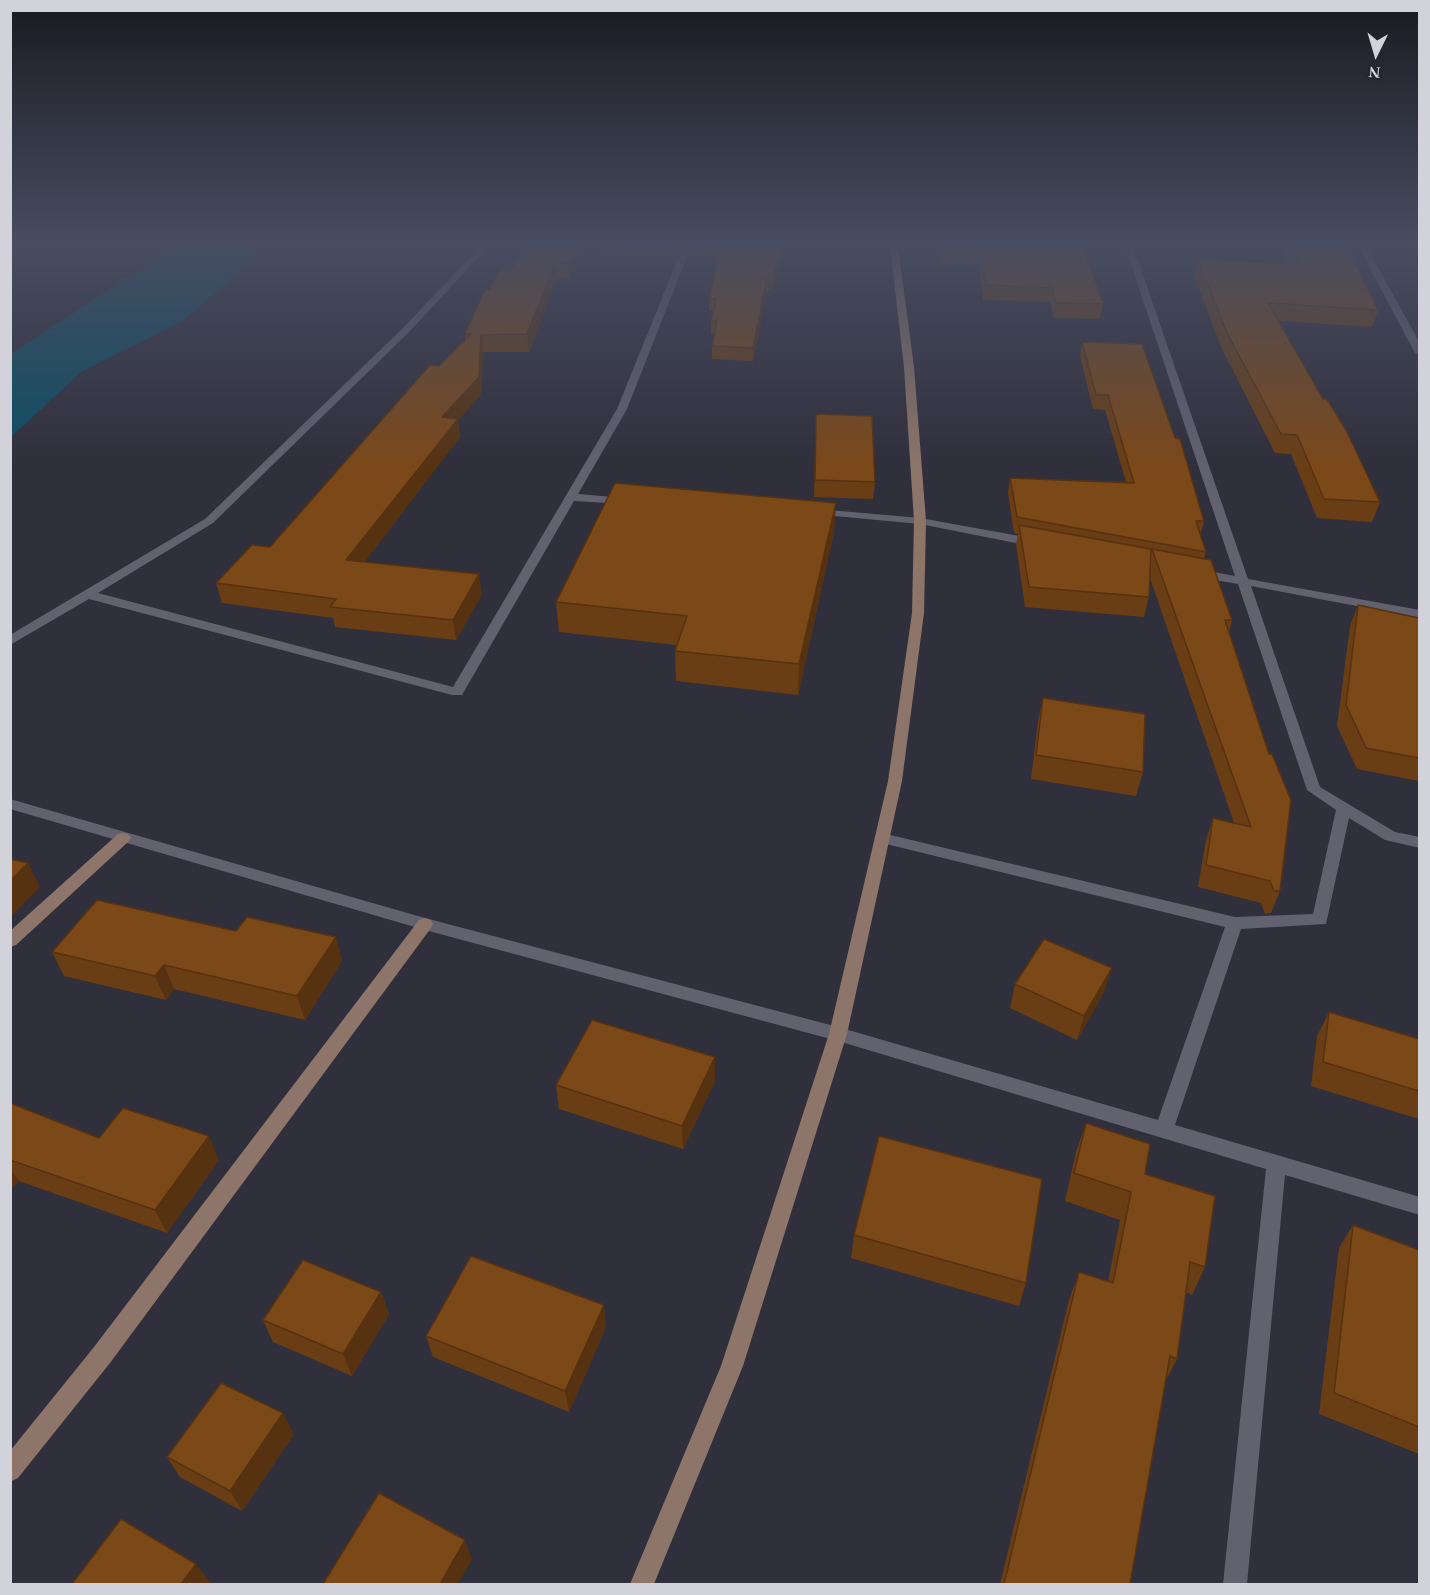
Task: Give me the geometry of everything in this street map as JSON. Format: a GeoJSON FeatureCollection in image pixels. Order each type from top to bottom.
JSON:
{"type":"FeatureCollection","features":[{"type":"Feature","properties":{"kind":"street"},"geometry":{"type":"LineString","coordinates":[[10,641],[209,521],[415,320]]}},
{"type":"Feature","properties":{"kind":"street"},"geometry":{"type":"LineString","coordinates":[[86,594],[457,692],[622,409],[657,320]]}},
{"type":"Feature","properties":{"kind":"street"},"geometry":{"type":"LineString","coordinates":[[642,1584],[732,1366],[838,1034],[895,781],[918,613],[921,521],[903,320]]}},
{"type":"Feature","properties":{"kind":"street"},"geometry":{"type":"LineString","coordinates":[[1154,320],[1314,790],[1390,836],[1419,843]]}},
{"type":"Feature","properties":{"kind":"street"},"geometry":{"type":"LineString","coordinates":[[1402,320],[1419,353]]}},
{"type":"Feature","properties":{"kind":"street"},"geometry":{"type":"LineString","coordinates":[[571,497],[641,502]]}},
{"type":"Feature","properties":{"kind":"street"},"geometry":{"type":"LineString","coordinates":[[803,512],[921,521],[1047,545]]}},
{"type":"Feature","properties":{"kind":"street"},"geometry":{"type":"LineString","coordinates":[[1186,571],[1419,614]]}},
{"type":"Feature","properties":{"kind":"street"},"geometry":{"type":"LineString","coordinates":[[10,804],[425,924],[838,1034],[1419,1206]]}},
{"type":"Feature","properties":{"kind":"street"},"geometry":{"type":"LineString","coordinates":[[882,838],[1235,923],[1320,920],[1344,808]]}},
{"type":"Feature","properties":{"kind":"street"},"geometry":{"type":"LineString","coordinates":[[10,941],[123,838]]}},
{"type":"Feature","properties":{"kind":"street"},"geometry":{"type":"LineString","coordinates":[[1164,1130],[1235,923]]}},
{"type":"Feature","properties":{"kind":"street"},"geometry":{"type":"LineString","coordinates":[[10,1470],[102,1355],[425,924]]}},
{"type":"Feature","properties":{"kind":"street"},"geometry":{"type":"LineString","coordinates":[[1235,1584],[1276,1163]]}},
{"type":"Feature","properties":{"kind":"water"},"geometry":{"type":"Polygon","coordinates":[[[62,320],[183,320],[81,372],[11,437],[11,354],[62,320]]]}},
{"type":"Feature","properties":{"kind":"building"},"geometry":{"type":"Polygon","coordinates":[[[471,320],[532,320],[527,334],[481,335],[479,377],[442,417],[458,419],[346,560],[479,574],[453,620],[330,607],[336,599],[216,583],[252,545],[270,547],[430,365],[439,366],[471,334],[465,334],[471,320]]]}},
{"type":"Feature","properties":{"kind":"building"},"geometry":{"type":"Polygon","coordinates":[[[759,320],[753,348],[712,346],[717,321],[711,321],[759,320]]]}},
{"type":"Feature","properties":{"kind":"building"},"geometry":{"type":"Polygon","coordinates":[[[1222,320],[1278,320],[1323,399],[1327,399],[1347,432],[1380,502],[1324,499],[1297,435],[1281,434],[1222,320]]]}},
{"type":"Feature","properties":{"kind":"building"},"geometry":{"type":"Polygon","coordinates":[[[1082,342],[1142,344],[1175,438],[1180,439],[1204,521],[1196,521],[1206,552],[1017,517],[1010,478],[1134,483],[1108,395],[1096,395],[1082,342]]]}},
{"type":"Feature","properties":{"kind":"building"},"geometry":{"type":"Polygon","coordinates":[[[816,414],[872,416],[875,482],[815,480],[816,414]]]}},
{"type":"Feature","properties":{"kind":"building"},"geometry":{"type":"Polygon","coordinates":[[[615,483],[836,503],[799,664],[675,651],[687,616],[556,602],[615,483]]]}},
{"type":"Feature","properties":{"kind":"building"},"geometry":{"type":"Polygon","coordinates":[[[1019,525],[1151,549],[1149,597],[1029,587],[1019,525]]]}},
{"type":"Feature","properties":{"kind":"building"},"geometry":{"type":"Polygon","coordinates":[[[1152,549],[1211,560],[1232,620],[1225,620],[1269,754],[1272,754],[1291,800],[1280,891],[1274,891],[1270,881],[1206,865],[1213,818],[1251,827],[1152,549]]]}},
{"type":"Feature","properties":{"kind":"building"},"geometry":{"type":"Polygon","coordinates":[[[1358,605],[1419,618],[1419,758],[1366,748],[1346,705],[1358,605]]]}},
{"type":"Feature","properties":{"kind":"building"},"geometry":{"type":"Polygon","coordinates":[[[1043,698],[1145,714],[1143,772],[1036,755],[1043,698]]]}},
{"type":"Feature","properties":{"kind":"building"},"geometry":{"type":"Polygon","coordinates":[[[10,859],[28,863],[10,881],[10,859]]]}},
{"type":"Feature","properties":{"kind":"building"},"geometry":{"type":"Polygon","coordinates":[[[97,900],[236,931],[247,917],[336,937],[297,996],[164,965],[155,976],[52,952],[97,900]]]}},
{"type":"Feature","properties":{"kind":"building"},"geometry":{"type":"Polygon","coordinates":[[[1044,939],[1112,968],[1084,1016],[1015,984],[1044,939]]]}},
{"type":"Feature","properties":{"kind":"building"},"geometry":{"type":"Polygon","coordinates":[[[1329,1012],[1419,1039],[1419,1091],[1323,1062],[1329,1012]]]}},
{"type":"Feature","properties":{"kind":"building"},"geometry":{"type":"Polygon","coordinates":[[[592,1020],[715,1057],[682,1126],[556,1085],[592,1020]]]}},
{"type":"Feature","properties":{"kind":"building"},"geometry":{"type":"Polygon","coordinates":[[[10,1103],[99,1138],[123,1108],[209,1136],[155,1210],[10,1160],[10,1103]]]}},
{"type":"Feature","properties":{"kind":"building"},"geometry":{"type":"Polygon","coordinates":[[[1086,1123],[1150,1144],[1145,1174],[1215,1196],[1205,1267],[1190,1262],[1177,1359],[1170,1356],[1130,1584],[1004,1584],[1079,1272],[1113,1283],[1131,1192],[1074,1173],[1086,1123]]]}},
{"type":"Feature","properties":{"kind":"building"},"geometry":{"type":"Polygon","coordinates":[[[879,1136],[1042,1179],[1026,1283],[854,1235],[879,1136]]]}},
{"type":"Feature","properties":{"kind":"building"},"geometry":{"type":"Polygon","coordinates":[[[1353,1225],[1419,1250],[1419,1427],[1334,1393],[1353,1225]]]}},
{"type":"Feature","properties":{"kind":"building"},"geometry":{"type":"Polygon","coordinates":[[[471,1256],[604,1305],[565,1391],[426,1336],[471,1256]]]}},
{"type":"Feature","properties":{"kind":"building"},"geometry":{"type":"Polygon","coordinates":[[[303,1260],[381,1292],[343,1354],[263,1320],[303,1260]]]}},
{"type":"Feature","properties":{"kind":"building"},"geometry":{"type":"Polygon","coordinates":[[[221,1383],[283,1413],[230,1491],[167,1457],[221,1383]]]}},
{"type":"Feature","properties":{"kind":"building"},"geometry":{"type":"Polygon","coordinates":[[[379,1493],[465,1540],[440,1584],[323,1584],[379,1493]]]}},
{"type":"Feature","properties":{"kind":"building"},"geometry":{"type":"Polygon","coordinates":[[[121,1519],[196,1564],[181,1584],[72,1584],[121,1519]]]}}]}
